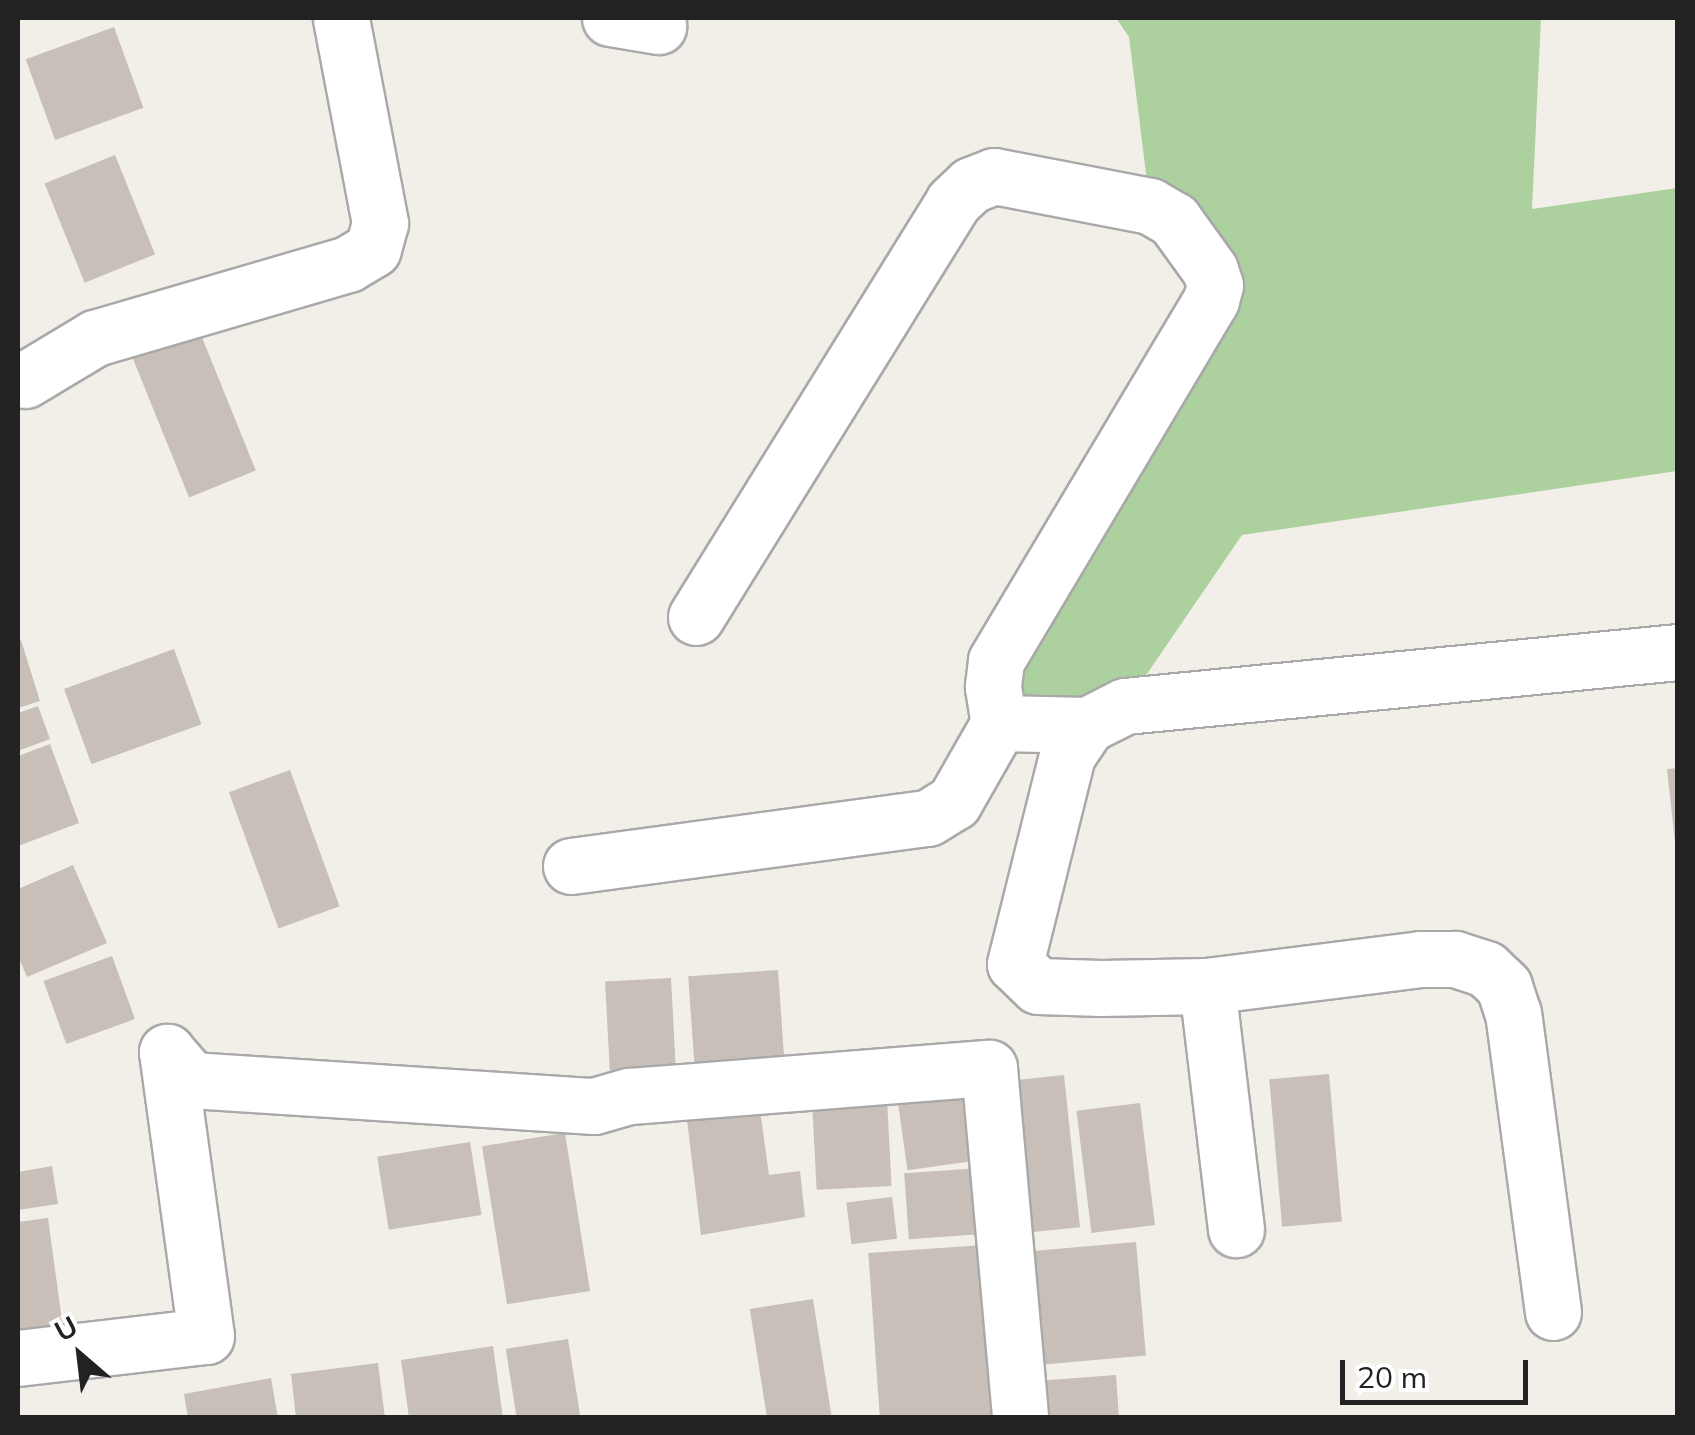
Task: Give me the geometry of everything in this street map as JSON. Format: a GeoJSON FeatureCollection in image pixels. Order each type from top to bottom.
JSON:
{"type":"FeatureCollection","features":[{"type":"Feature","properties":{"kind":"street"},"geometry":{"type":"LineString","coordinates":[[25,380],[95,338],[348,264],[373,249],[380,223],[341,18]]}},
{"type":"Feature","properties":{"kind":"street"},"geometry":{"type":"LineString","coordinates":[[571,866],[928,818],[954,802],[999,723],[996,661],[1215,284],[1174,220],[1150,206],[994,176],[971,185],[952,202],[696,617]]}},
{"type":"Feature","properties":{"kind":"street"},"geometry":{"type":"LineString","coordinates":[[999,723],[1087,726],[1125,706],[1678,652]]}},
{"type":"Feature","properties":{"kind":"street"},"geometry":{"type":"LineString","coordinates":[[1087,726],[1054,787],[1015,964],[1038,986],[1207,986],[1421,958],[1455,959],[1486,970],[1504,986],[1513,1014],[1553,1312]]}},
{"type":"Feature","properties":{"kind":"street"},"geometry":{"type":"LineString","coordinates":[[1207,986],[1236,1230]]}},
{"type":"Feature","properties":{"kind":"street"},"geometry":{"type":"LineString","coordinates":[[18,1358],[206,1336],[167,1052],[191,1080],[594,1106],[630,1096],[990,1068],[1020,1418]]}},
{"type":"Feature","properties":{"kind":"green space"},"geometry":{"type":"Polygon","coordinates":[[[1116,18],[1541,18],[1532,209],[1677,188],[1677,471],[1242,535],[1125,706],[999,723],[996,661],[1210,300],[1150,206],[1129,37],[1116,18]]]}},
{"type":"Feature","properties":{"kind":"building"},"geometry":{"type":"Polygon","coordinates":[[[114,27],[143,108],[55,140],[26,59],[114,27]]]}},
{"type":"Feature","properties":{"kind":"building"},"geometry":{"type":"Polygon","coordinates":[[[115,155],[155,254],[85,283],[45,183],[115,155]]]}},
{"type":"Feature","properties":{"kind":"building"},"geometry":{"type":"Polygon","coordinates":[[[197,325],[256,471],[189,498],[130,352],[197,325]]]}},
{"type":"Feature","properties":{"kind":"building"},"geometry":{"type":"Polygon","coordinates":[[[21,640],[40,701],[18,708],[18,641],[21,640]]]}},
{"type":"Feature","properties":{"kind":"building"},"geometry":{"type":"Polygon","coordinates":[[[174,649],[201,724],[91,764],[64,689],[174,649]]]}},
{"type":"Feature","properties":{"kind":"building"},"geometry":{"type":"Polygon","coordinates":[[[38,706],[50,739],[18,751],[18,713],[38,706]]]}},
{"type":"Feature","properties":{"kind":"building"},"geometry":{"type":"Polygon","coordinates":[[[50,744],[79,823],[18,846],[18,756],[50,744]]]}},
{"type":"Feature","properties":{"kind":"building"},"geometry":{"type":"Polygon","coordinates":[[[1678,768],[1678,842],[1675,842],[1667,769],[1678,768]]]}},
{"type":"Feature","properties":{"kind":"building"},"geometry":{"type":"Polygon","coordinates":[[[290,770],[340,906],[279,928],[229,792],[290,770]]]}},
{"type":"Feature","properties":{"kind":"building"},"geometry":{"type":"Polygon","coordinates":[[[73,865],[107,943],[27,977],[18,956],[18,889],[73,865]]]}},
{"type":"Feature","properties":{"kind":"building"},"geometry":{"type":"Polygon","coordinates":[[[112,956],[135,1019],[66,1044],[43,981],[112,956]]]}},
{"type":"Feature","properties":{"kind":"building"},"geometry":{"type":"Polygon","coordinates":[[[778,970],[785,1064],[695,1070],[688,976],[778,970]]]}},
{"type":"Feature","properties":{"kind":"building"},"geometry":{"type":"Polygon","coordinates":[[[671,978],[676,1067],[610,1070],[605,981],[671,978]]]}},
{"type":"Feature","properties":{"kind":"building"},"geometry":{"type":"Polygon","coordinates":[[[1329,1074],[1342,1221],[1282,1227],[1269,1079],[1329,1074]]]}},
{"type":"Feature","properties":{"kind":"building"},"geometry":{"type":"Polygon","coordinates":[[[1064,1075],[1080,1227],[1016,1234],[1000,1082],[1064,1075]]]}},
{"type":"Feature","properties":{"kind":"building"},"geometry":{"type":"Polygon","coordinates":[[[983,1090],[993,1158],[907,1170],[898,1102],[983,1090]]]}},
{"type":"Feature","properties":{"kind":"building"},"geometry":{"type":"Polygon","coordinates":[[[887,1099],[892,1186],[817,1190],[812,1103],[887,1099]]]}},
{"type":"Feature","properties":{"kind":"building"},"geometry":{"type":"Polygon","coordinates":[[[759,1102],[769,1175],[800,1171],[805,1217],[701,1235],[686,1112],[759,1102]]]}},
{"type":"Feature","properties":{"kind":"building"},"geometry":{"type":"Polygon","coordinates":[[[1140,1103],[1155,1225],[1091,1233],[1076,1111],[1140,1103]]]}},
{"type":"Feature","properties":{"kind":"building"},"geometry":{"type":"Polygon","coordinates":[[[565,1133],[590,1291],[507,1304],[482,1146],[565,1133]]]}},
{"type":"Feature","properties":{"kind":"building"},"geometry":{"type":"Polygon","coordinates":[[[470,1142],[482,1215],[389,1230],[377,1157],[470,1142]]]}},
{"type":"Feature","properties":{"kind":"building"},"geometry":{"type":"Polygon","coordinates":[[[52,1166],[58,1204],[18,1210],[18,1172],[52,1166]]]}},
{"type":"Feature","properties":{"kind":"building"},"geometry":{"type":"Polygon","coordinates":[[[995,1167],[1000,1233],[909,1239],[904,1173],[995,1167]]]}},
{"type":"Feature","properties":{"kind":"building"},"geometry":{"type":"Polygon","coordinates":[[[892,1197],[897,1239],[851,1244],[846,1203],[892,1197]]]}},
{"type":"Feature","properties":{"kind":"building"},"geometry":{"type":"Polygon","coordinates":[[[48,1218],[64,1335],[18,1342],[18,1222],[48,1218]]]}},
{"type":"Feature","properties":{"kind":"building"},"geometry":{"type":"Polygon","coordinates":[[[1136,1242],[1146,1356],[1021,1366],[1011,1253],[1136,1242]]]}},
{"type":"Feature","properties":{"kind":"building"},"geometry":{"type":"Polygon","coordinates":[[[997,1244],[1009,1418],[880,1418],[868,1253],[997,1244]]]}},
{"type":"Feature","properties":{"kind":"building"},"geometry":{"type":"Polygon","coordinates":[[[813,1299],[832,1417],[767,1418],[750,1309],[813,1299]]]}},
{"type":"Feature","properties":{"kind":"building"},"geometry":{"type":"Polygon","coordinates":[[[568,1339],[581,1418],[517,1418],[506,1349],[568,1339]]]}},
{"type":"Feature","properties":{"kind":"building"},"geometry":{"type":"Polygon","coordinates":[[[493,1346],[503,1418],[409,1418],[401,1360],[493,1346]]]}},
{"type":"Feature","properties":{"kind":"building"},"geometry":{"type":"Polygon","coordinates":[[[378,1363],[385,1418],[296,1418],[291,1374],[378,1363]]]}},
{"type":"Feature","properties":{"kind":"building"},"geometry":{"type":"Polygon","coordinates":[[[1116,1375],[1119,1418],[1025,1418],[1022,1382],[1116,1375]]]}},
{"type":"Feature","properties":{"kind":"building"},"geometry":{"type":"Polygon","coordinates":[[[271,1378],[278,1418],[188,1418],[184,1394],[271,1378]]]}}]}
